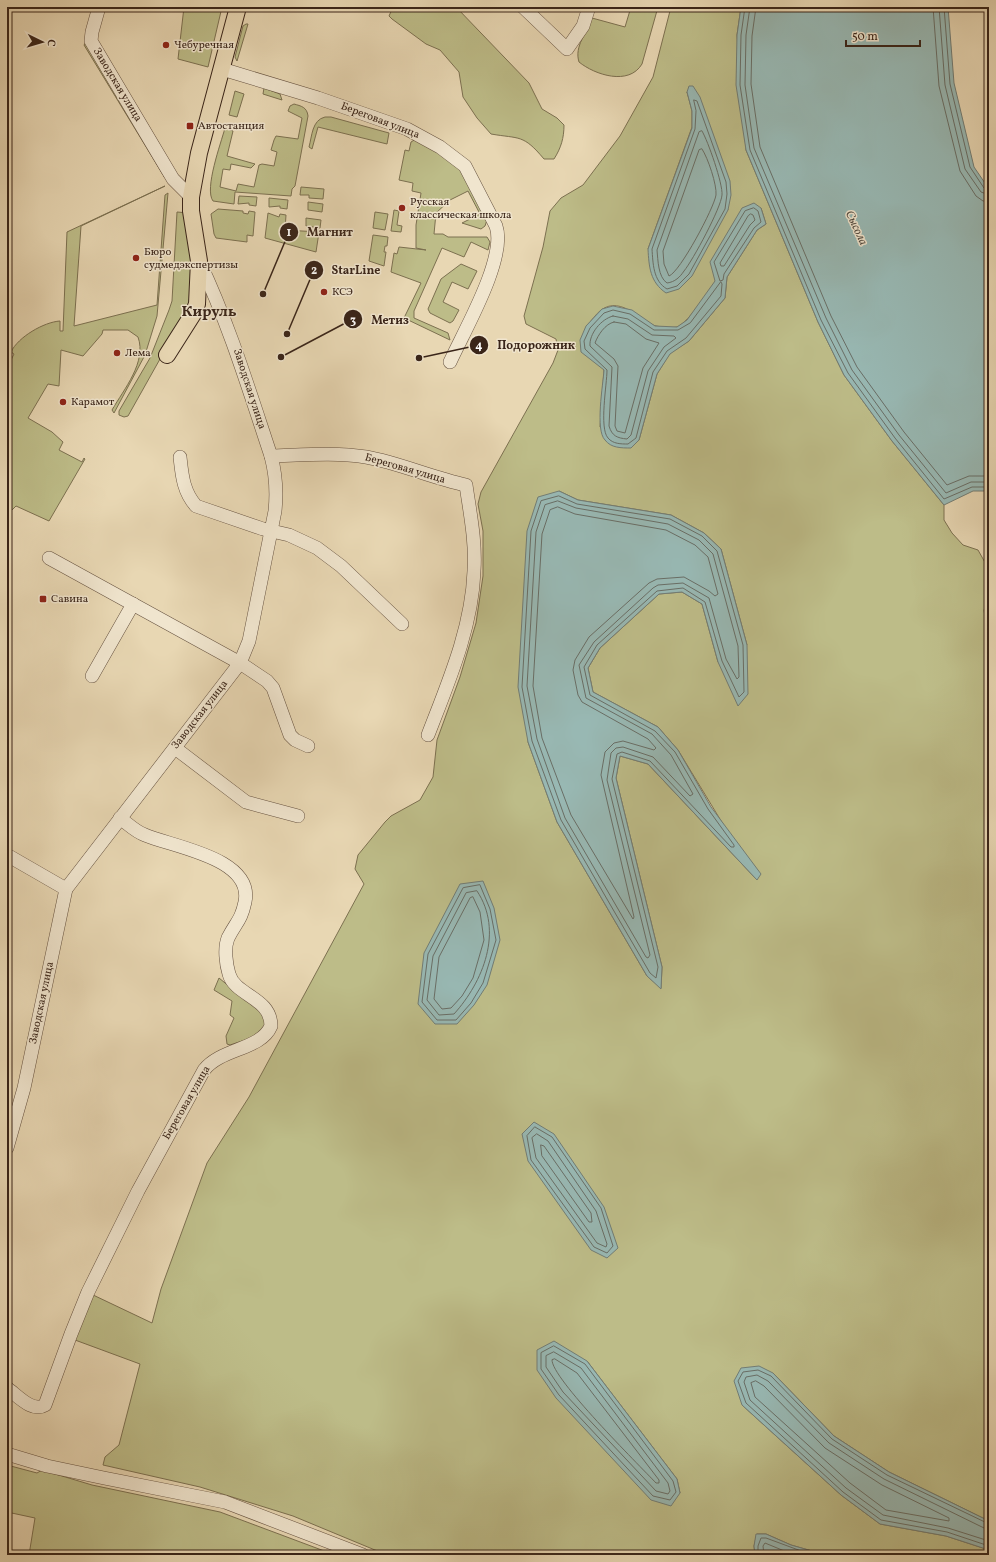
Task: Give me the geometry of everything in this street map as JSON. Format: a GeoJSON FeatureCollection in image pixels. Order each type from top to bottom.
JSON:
{"type":"FeatureCollection","features":[{"type":"Feature","properties":{"kind":"main road"},"geometry":{"type":"LineString","coordinates":[[167,354],[193,314],[197,304],[199,261],[191,211],[191,198],[195,169],[238,7]]}},
{"type":"Feature","properties":{"kind":"street","name":"Заводская улица"},"geometry":{"type":"LineString","coordinates":[[99,7],[91,41],[173,179],[191,198]]}},
{"type":"Feature","properties":{"kind":"street"},"geometry":{"type":"LineString","coordinates":[[523,7],[566,49],[583,26],[589,7]]}},
{"type":"Feature","properties":{"kind":"street","name":"Береговая улица"},"geometry":{"type":"LineString","coordinates":[[220,77],[318,98],[407,130],[440,146],[465,166],[496,226],[498,235],[496,256],[491,273],[450,362]]}},
{"type":"Feature","properties":{"kind":"street","name":"Заводская улица"},"geometry":{"type":"LineString","coordinates":[[7,1148],[24,1088],[66,889],[240,663],[249,641],[277,492],[272,456],[236,347],[215,293],[199,261]]}},
{"type":"Feature","properties":{"kind":"street","name":"Береговая улица"},"geometry":{"type":"LineString","coordinates":[[272,456],[311,454],[353,455],[385,462],[440,480],[466,485],[473,531],[474,571],[468,617],[452,671],[428,736]]}},
{"type":"Feature","properties":{"kind":"street"},"geometry":{"type":"LineString","coordinates":[[180,457],[184,484],[189,498],[196,506],[289,535],[317,548],[341,566],[402,624]]}},
{"type":"Feature","properties":{"kind":"street"},"geometry":{"type":"LineString","coordinates":[[49,558],[240,663],[270,685],[276,696],[290,735],[295,740],[308,746]]}},
{"type":"Feature","properties":{"kind":"street"},"geometry":{"type":"LineString","coordinates":[[92,676],[133,604]]}},
{"type":"Feature","properties":{"kind":"street"},"geometry":{"type":"LineString","coordinates":[[175,748],[246,802],[298,816]]}},
{"type":"Feature","properties":{"kind":"street","name":"Береговая улица"},"geometry":{"type":"LineString","coordinates":[[7,1388],[32,1406],[39,1407],[45,1405],[88,1292],[141,1186],[204,1070],[213,1060],[263,1038],[271,1026],[265,1007],[231,980],[227,969],[226,956],[228,939],[241,918],[246,897],[244,884],[233,872],[218,861],[198,852],[144,835],[120,818]]}},
{"type":"Feature","properties":{"kind":"street"},"geometry":{"type":"LineString","coordinates":[[7,855],[66,889]]}},
{"type":"Feature","properties":{"kind":"street"},"geometry":{"type":"LineString","coordinates":[[7,1454],[47,1466],[225,1502],[363,1555]]}},
{"type":"Feature","properties":{"kind":"shaded area"},"geometry":{"type":"Polygon","coordinates":[[[184,7],[222,7],[208,67],[178,59],[184,7]]]}},
{"type":"Feature","properties":{"kind":"shaded area"},"geometry":{"type":"Polygon","coordinates":[[[393,7],[456,7],[529,83],[542,109],[557,118],[564,125],[562,143],[554,159],[544,159],[526,141],[491,134],[477,118],[463,97],[459,72],[440,50],[426,44],[392,19],[389,16],[393,7]]]}},
{"type":"Feature","properties":{"kind":"shaded area"},"geometry":{"type":"Polygon","coordinates":[[[631,7],[658,7],[642,64],[636,71],[629,75],[612,76],[594,71],[579,62],[578,50],[592,18],[625,27],[631,7]]]}},
{"type":"Feature","properties":{"kind":"shaded area"},"geometry":{"type":"Polygon","coordinates":[[[671,7],[741,7],[737,35],[746,150],[818,322],[844,375],[892,441],[944,505],[944,520],[952,533],[963,545],[978,550],[987,566],[985,576],[989,588],[989,600],[984,610],[986,624],[989,625],[989,1521],[889,1472],[834,1436],[773,1373],[742,1405],[841,1495],[880,1524],[946,1536],[989,1550],[989,1555],[826,1555],[791,1545],[766,1534],[757,1534],[754,1546],[755,1555],[387,1555],[293,1516],[200,1487],[103,1465],[105,1457],[119,1445],[140,1364],[75,1340],[91,1294],[152,1323],[161,1289],[207,1163],[249,1097],[364,884],[355,869],[358,855],[391,816],[420,800],[433,777],[437,740],[460,677],[476,623],[483,576],[483,531],[478,504],[481,492],[553,363],[558,350],[556,339],[526,324],[524,316],[543,247],[550,211],[561,198],[583,185],[620,136],[653,77],[671,7]],[[687,92],[692,111],[692,127],[648,249],[728,210],[687,92]],[[761,208],[696,309],[677,327],[656,326],[650,324],[631,311],[616,306],[609,306],[601,310],[587,326],[604,370],[600,427],[639,440],[657,374],[670,353],[689,341],[725,298],[727,277],[757,230],[766,224],[761,208]],[[559,491],[528,742],[557,822],[647,976],[661,988],[662,967],[616,778],[620,756],[648,764],[757,880],[678,750],[658,727],[593,692],[588,668],[600,648],[659,594],[682,592],[702,604],[718,662],[747,645],[721,549],[704,533],[671,515],[578,500],[559,491]],[[587,1361],[680,1493],[677,1479],[587,1361]]]}},
{"type":"Feature","properties":{"kind":"shaded area"},"geometry":{"type":"Polygon","coordinates":[[[248,24],[237,61],[235,57],[243,26],[248,24]]]}},
{"type":"Feature","properties":{"kind":"shaded area"},"geometry":{"type":"Polygon","coordinates":[[[86,42],[165,178],[84,45],[86,42]]]}},
{"type":"Feature","properties":{"kind":"shaded area"},"geometry":{"type":"Polygon","coordinates":[[[264,88],[280,94],[282,100],[263,94],[264,88]]]}},
{"type":"Feature","properties":{"kind":"shaded area"},"geometry":{"type":"Polygon","coordinates":[[[235,91],[244,94],[237,117],[229,115],[235,91]]]}},
{"type":"Feature","properties":{"kind":"shaded area"},"geometry":{"type":"Polygon","coordinates":[[[294,104],[305,109],[308,116],[295,186],[292,189],[291,196],[235,192],[234,204],[213,201],[211,195],[212,177],[225,128],[233,131],[227,156],[255,164],[251,168],[231,164],[230,170],[223,169],[220,187],[236,191],[238,184],[254,187],[259,165],[274,166],[277,152],[271,150],[276,136],[298,139],[302,118],[288,111],[290,106],[294,104]]]}},
{"type":"Feature","properties":{"kind":"shaded area"},"geometry":{"type":"Polygon","coordinates":[[[325,117],[331,117],[389,133],[387,144],[318,127],[312,149],[309,147],[313,129],[317,121],[325,117]]]}},
{"type":"Feature","properties":{"kind":"shaded area"},"geometry":{"type":"Polygon","coordinates":[[[416,139],[456,162],[487,220],[485,226],[481,229],[462,223],[480,214],[468,191],[450,200],[436,213],[434,234],[443,234],[448,237],[487,237],[490,242],[488,250],[471,242],[464,257],[442,248],[414,311],[414,318],[448,333],[450,340],[404,318],[421,283],[391,272],[394,253],[397,254],[399,247],[426,250],[416,248],[416,225],[421,193],[412,191],[413,183],[399,180],[405,150],[409,151],[411,142],[416,139]]]}},
{"type":"Feature","properties":{"kind":"shaded area"},"geometry":{"type":"Polygon","coordinates":[[[165,186],[81,226],[74,326],[157,305],[165,195],[168,193],[157,316],[145,355],[114,413],[112,410],[137,366],[140,346],[138,337],[128,330],[103,330],[102,334],[83,356],[61,350],[59,386],[48,384],[28,418],[52,432],[63,442],[59,450],[82,462],[84,458],[85,459],[49,521],[16,506],[7,515],[7,368],[14,354],[11,352],[14,346],[32,331],[47,324],[60,321],[60,331],[63,331],[67,232],[165,186]]]}},
{"type":"Feature","properties":{"kind":"shaded area"},"geometry":{"type":"Polygon","coordinates":[[[301,187],[324,189],[323,199],[309,198],[309,195],[300,195],[301,187]]]}},
{"type":"Feature","properties":{"kind":"shaded area"},"geometry":{"type":"Polygon","coordinates":[[[239,196],[257,197],[256,206],[249,205],[249,203],[238,204],[239,196]]]}},
{"type":"Feature","properties":{"kind":"shaded area"},"geometry":{"type":"Polygon","coordinates":[[[269,198],[288,200],[287,209],[280,208],[280,206],[269,207],[269,198]]]}},
{"type":"Feature","properties":{"kind":"shaded area"},"geometry":{"type":"Polygon","coordinates":[[[308,202],[323,204],[322,212],[308,210],[308,202]]]}},
{"type":"Feature","properties":{"kind":"shaded area"},"geometry":{"type":"Polygon","coordinates":[[[218,209],[243,211],[243,213],[248,214],[249,211],[255,212],[253,236],[247,235],[247,242],[216,238],[211,214],[218,209]]]}},
{"type":"Feature","properties":{"kind":"shaded area"},"geometry":{"type":"Polygon","coordinates":[[[394,210],[399,211],[397,225],[402,226],[401,232],[391,231],[394,210]]]}},
{"type":"Feature","properties":{"kind":"shaded area"},"geometry":{"type":"Polygon","coordinates":[[[177,212],[189,213],[192,302],[128,416],[124,417],[119,415],[119,411],[150,358],[172,301],[177,212]]]}},
{"type":"Feature","properties":{"kind":"shaded area"},"geometry":{"type":"Polygon","coordinates":[[[375,212],[388,214],[385,230],[373,228],[375,212]]]}},
{"type":"Feature","properties":{"kind":"shaded area"},"geometry":{"type":"Polygon","coordinates":[[[268,213],[279,217],[280,214],[286,215],[285,230],[319,232],[316,252],[265,238],[268,213]]]}},
{"type":"Feature","properties":{"kind":"shaded area"},"geometry":{"type":"Polygon","coordinates":[[[306,218],[321,220],[320,228],[306,226],[306,218]]]}},
{"type":"Feature","properties":{"kind":"shaded area"},"geometry":{"type":"Polygon","coordinates":[[[373,235],[388,237],[387,246],[385,246],[384,252],[386,252],[384,266],[369,261],[373,235]]]}},
{"type":"Feature","properties":{"kind":"shaded area"},"geometry":{"type":"Polygon","coordinates":[[[461,264],[477,271],[468,289],[452,282],[443,302],[459,310],[453,321],[450,323],[430,313],[428,309],[441,279],[461,264]]]}},
{"type":"Feature","properties":{"kind":"shaded area"},"geometry":{"type":"Polygon","coordinates":[[[219,978],[247,1001],[258,1006],[268,1023],[257,1036],[230,1045],[227,1044],[226,1036],[234,1018],[230,1015],[232,1001],[214,990],[219,978]]]}},
{"type":"Feature","properties":{"kind":"shaded area"},"geometry":{"type":"Polygon","coordinates":[[[7,1465],[37,1473],[42,1470],[92,1485],[220,1512],[335,1555],[29,1555],[35,1518],[7,1512],[7,1481],[10,1470],[7,1469],[7,1465]]]}},
{"type":"Feature","properties":{"kind":"water","name":"Сысола"},"geometry":{"type":"Polygon","coordinates":[[[741,7],[948,7],[954,83],[974,167],[989,189],[989,491],[973,491],[944,505],[892,441],[844,375],[818,322],[746,150],[736,85],[737,35],[741,7]]]}},
{"type":"Feature","properties":{"kind":"water"},"geometry":{"type":"Polygon","coordinates":[[[689,86],[693,86],[700,97],[730,181],[731,195],[728,210],[692,276],[679,289],[666,293],[657,284],[651,274],[648,249],[692,128],[692,111],[687,92],[689,86]]]}},
{"type":"Feature","properties":{"kind":"water"},"geometry":{"type":"Polygon","coordinates":[[[754,203],[761,208],[766,224],[757,230],[727,277],[725,298],[689,341],[670,354],[657,374],[639,440],[631,448],[620,448],[610,445],[602,435],[600,427],[600,407],[604,370],[581,352],[580,340],[586,326],[602,309],[613,306],[632,310],[655,326],[677,327],[687,320],[715,281],[710,262],[742,208],[754,203]]]}},
{"type":"Feature","properties":{"kind":"water"},"geometry":{"type":"Polygon","coordinates":[[[559,491],[578,500],[671,515],[704,533],[721,549],[747,645],[748,694],[738,706],[718,662],[702,604],[682,592],[659,594],[600,648],[588,668],[593,692],[658,727],[678,750],[711,807],[761,874],[757,880],[648,764],[620,756],[616,778],[662,967],[661,989],[647,976],[557,822],[528,742],[518,687],[527,531],[538,497],[559,491]]]}},
{"type":"Feature","properties":{"kind":"water"},"geometry":{"type":"Polygon","coordinates":[[[483,881],[494,908],[500,940],[487,985],[474,1005],[457,1024],[435,1024],[418,1004],[424,953],[460,884],[483,881]]]}},
{"type":"Feature","properties":{"kind":"water"},"geometry":{"type":"Polygon","coordinates":[[[534,1122],[554,1134],[604,1207],[618,1248],[607,1258],[591,1250],[528,1161],[522,1134],[534,1122]]]}},
{"type":"Feature","properties":{"kind":"water"},"geometry":{"type":"Polygon","coordinates":[[[554,1341],[587,1361],[677,1479],[680,1493],[671,1506],[651,1500],[556,1398],[537,1370],[537,1350],[554,1341]]]}},
{"type":"Feature","properties":{"kind":"water"},"geometry":{"type":"Polygon","coordinates":[[[759,1366],[773,1373],[834,1436],[889,1472],[989,1521],[989,1550],[946,1536],[880,1524],[841,1495],[742,1405],[734,1381],[741,1368],[759,1366]]]}},
{"type":"Feature","properties":{"kind":"water"},"geometry":{"type":"Polygon","coordinates":[[[756,1534],[766,1534],[791,1545],[826,1555],[755,1555],[754,1546],[756,1534]]]}},
{"type":"Feature","properties":{"kind":"place","name":"Чебуречная"},"geometry":{"type":"Point","coordinates":[166,45]}},
{"type":"Feature","properties":{"kind":"place","name":"Автостанция"},"geometry":{"type":"Point","coordinates":[190,126]}},
{"type":"Feature","properties":{"kind":"place","name":"Русская классическая школа"},"geometry":{"type":"Point","coordinates":[402,208]}},
{"type":"Feature","properties":{"kind":"place","name":"Бюро судмедэкспертизы"},"geometry":{"type":"Point","coordinates":[136,258]}},
{"type":"Feature","properties":{"kind":"place","name":"КСЭ"},"geometry":{"type":"Point","coordinates":[324,292]}},
{"type":"Feature","properties":{"kind":"place","name":"Магнит"},"geometry":{"type":"Point","coordinates":[263,294]}},
{"type":"Feature","properties":{"kind":"place","name":"StarLine"},"geometry":{"type":"Point","coordinates":[287,334]}},
{"type":"Feature","properties":{"kind":"place","name":"Лема"},"geometry":{"type":"Point","coordinates":[117,353]}},
{"type":"Feature","properties":{"kind":"place","name":"Метиз"},"geometry":{"type":"Point","coordinates":[281,357]}},
{"type":"Feature","properties":{"kind":"place","name":"Подорожник"},"geometry":{"type":"Point","coordinates":[419,358]}},
{"type":"Feature","properties":{"kind":"place","name":"Карамот"},"geometry":{"type":"Point","coordinates":[63,402]}},
{"type":"Feature","properties":{"kind":"place","name":"Савина"},"geometry":{"type":"Point","coordinates":[43,599]}},
{"type":"Feature","properties":{"kind":"district","name":"Кируль"},"geometry":{"type":"Point","coordinates":[209,312]}}]}
